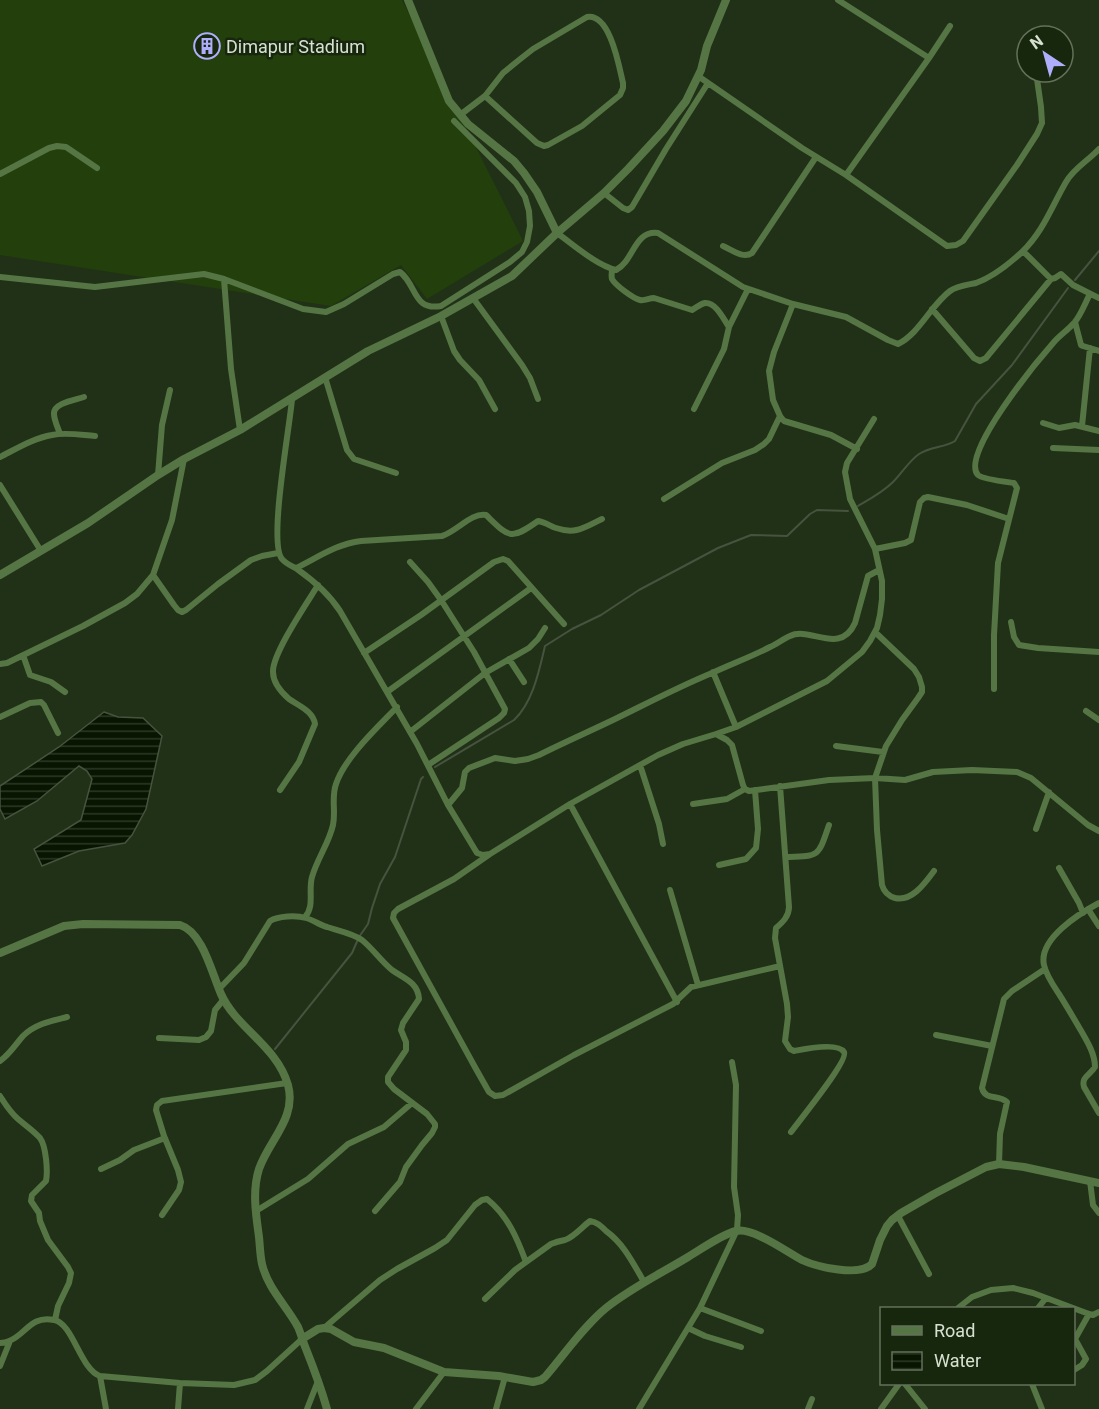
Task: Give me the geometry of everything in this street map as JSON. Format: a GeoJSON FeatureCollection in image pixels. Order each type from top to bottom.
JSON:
{"type":"FeatureCollection","features":[{"type":"Feature","properties":{"kind":"street"},"geometry":{"type":"LineString","coordinates":[[0,277],[95,286],[204,274],[224,279],[303,309],[326,312],[400,272],[424,304],[432,307],[441,306],[510,262],[522,252],[530,225],[525,197],[516,183],[457,118],[408,0]]}},
{"type":"Feature","properties":{"kind":"street"},"geometry":{"type":"LineString","coordinates":[[0,575],[88,523],[184,459],[240,430],[368,351],[441,316],[512,276],[604,193],[663,131],[686,100],[698,76],[726,0]]}},
{"type":"Feature","properties":{"kind":"street"},"geometry":{"type":"LineString","coordinates":[[837,0],[929,58]]}},
{"type":"Feature","properties":{"kind":"street"},"geometry":{"type":"LineString","coordinates":[[457,118],[484,96],[503,73],[533,49],[586,17],[592,16],[599,21],[615,46],[623,83],[620,95],[582,126],[548,146],[537,143],[484,96]]}},
{"type":"Feature","properties":{"kind":"street"},"geometry":{"type":"LineString","coordinates":[[846,175],[950,26]]}},
{"type":"Feature","properties":{"kind":"street"},"geometry":{"type":"LineString","coordinates":[[698,76],[947,246],[963,241],[1037,134],[1042,123],[1038,84]]}},
{"type":"Feature","properties":{"kind":"street"},"geometry":{"type":"LineString","coordinates":[[604,193],[623,208],[628,210],[632,207],[708,83]]}},
{"type":"Feature","properties":{"kind":"street"},"geometry":{"type":"LineString","coordinates":[[457,118],[468,124],[514,161],[537,192],[557,233],[596,261],[616,270],[624,265],[644,235],[650,232],[658,233],[743,287],[793,304],[846,317],[898,344],[914,331],[949,292],[956,287],[988,278],[1023,252],[1041,229],[1066,181],[1099,149]]}},
{"type":"Feature","properties":{"kind":"street"},"geometry":{"type":"LineString","coordinates":[[0,174],[57,146],[66,147],[97,168]]}},
{"type":"Feature","properties":{"kind":"street"},"geometry":{"type":"LineString","coordinates":[[723,246],[744,256],[752,253],[816,157]]}},
{"type":"Feature","properties":{"kind":"street"},"geometry":{"type":"LineString","coordinates":[[1023,252],[1051,279]]}},
{"type":"Feature","properties":{"kind":"street"},"geometry":{"type":"LineString","coordinates":[[612,269],[613,281],[634,298],[644,300],[650,297],[692,310],[707,303],[716,309],[729,327]]}},
{"type":"Feature","properties":{"kind":"street"},"geometry":{"type":"LineString","coordinates":[[932,309],[974,358],[980,361],[986,358],[1051,279],[1061,274],[1073,285],[1099,298]]}},
{"type":"Feature","properties":{"kind":"street"},"geometry":{"type":"LineString","coordinates":[[224,279],[231,369],[240,430]]}},
{"type":"Feature","properties":{"kind":"street"},"geometry":{"type":"LineString","coordinates":[[694,409],[724,349],[729,327],[748,289]]}},
{"type":"Feature","properties":{"kind":"street"},"geometry":{"type":"LineString","coordinates":[[994,689],[998,563],[1004,517],[1017,488],[1010,482],[981,477],[976,472],[976,460],[984,437],[1001,408],[1054,342],[1075,322],[1090,294]]}},
{"type":"Feature","properties":{"kind":"street"},"geometry":{"type":"LineString","coordinates":[[473,298],[522,365],[538,399]]}},
{"type":"Feature","properties":{"kind":"street"},"geometry":{"type":"LineString","coordinates":[[793,304],[774,352],[770,371],[773,400],[780,416],[784,421],[831,435],[857,449]]}},
{"type":"Feature","properties":{"kind":"street"},"geometry":{"type":"LineString","coordinates":[[441,316],[454,351],[479,380],[495,409]]}},
{"type":"Feature","properties":{"kind":"street"},"geometry":{"type":"LineString","coordinates":[[1075,322],[1083,346],[1099,351]]}},
{"type":"Feature","properties":{"kind":"street"},"geometry":{"type":"LineString","coordinates":[[1083,426],[1090,348]]}},
{"type":"Feature","properties":{"kind":"street"},"geometry":{"type":"LineString","coordinates":[[325,377],[346,450],[354,459],[396,473]]}},
{"type":"Feature","properties":{"kind":"street"},"geometry":{"type":"LineString","coordinates":[[158,475],[162,425],[170,390]]}},
{"type":"Feature","properties":{"kind":"street"},"geometry":{"type":"LineString","coordinates":[[60,434],[55,409],[59,405],[84,397]]}},
{"type":"Feature","properties":{"kind":"street"},"geometry":{"type":"LineString","coordinates":[[292,399],[277,528],[279,554],[285,562],[296,568],[330,596],[397,707],[448,805],[477,854],[490,854]]}},
{"type":"Feature","properties":{"kind":"street"},"geometry":{"type":"LineString","coordinates":[[664,499],[722,463],[764,444],[769,439],[780,416]]}},
{"type":"Feature","properties":{"kind":"street"},"geometry":{"type":"LineString","coordinates":[[780,966],[691,987],[677,1002],[573,1055],[498,1097],[491,1095],[393,918],[396,910],[454,879],[570,804],[683,744],[736,727],[827,681],[862,652],[875,632],[880,615],[882,581],[874,549],[850,499],[845,472],[847,464],[874,419]]}},
{"type":"Feature","properties":{"kind":"street"},"geometry":{"type":"LineString","coordinates":[[1043,423],[1059,428],[1075,425],[1099,431]]}},
{"type":"Feature","properties":{"kind":"street"},"geometry":{"type":"LineString","coordinates":[[0,457],[45,436],[69,434],[95,436]]}},
{"type":"Feature","properties":{"kind":"street"},"geometry":{"type":"LineString","coordinates":[[1053,448],[1099,450]]}},
{"type":"Feature","properties":{"kind":"street"},"geometry":{"type":"LineString","coordinates":[[0,664],[82,626],[137,594],[153,575],[172,520],[184,459]]}},
{"type":"Feature","properties":{"kind":"street"},"geometry":{"type":"LineString","coordinates":[[0,485],[41,551]]}},
{"type":"Feature","properties":{"kind":"street"},"geometry":{"type":"LineString","coordinates":[[874,549],[912,540],[920,502],[928,497],[1004,517]]}},
{"type":"Feature","properties":{"kind":"street"},"geometry":{"type":"LineString","coordinates":[[296,568],[348,543],[442,536],[482,514],[509,534],[516,534],[538,521],[573,532],[602,519]]}},
{"type":"Feature","properties":{"kind":"street"},"geometry":{"type":"LineString","coordinates":[[153,575],[174,605],[182,612],[251,560],[279,554]]}},
{"type":"Feature","properties":{"kind":"street"},"geometry":{"type":"LineString","coordinates":[[364,653],[494,562],[503,559],[512,565],[564,624]]}},
{"type":"Feature","properties":{"kind":"street"},"geometry":{"type":"LineString","coordinates":[[410,562],[441,600],[505,709],[499,718],[428,765]]}},
{"type":"Feature","properties":{"kind":"street"},"geometry":{"type":"LineString","coordinates":[[448,805],[462,788],[465,772],[469,768],[495,758],[514,761],[539,755],[798,633],[823,639],[849,633],[857,618],[866,579],[879,570]]}},
{"type":"Feature","properties":{"kind":"street"},"geometry":{"type":"LineString","coordinates":[[280,790],[299,762],[315,724],[314,717],[309,712],[280,690],[273,673],[274,662],[281,646],[318,585]]}},
{"type":"Feature","properties":{"kind":"street"},"geometry":{"type":"LineString","coordinates":[[387,692],[531,588]]}},
{"type":"Feature","properties":{"kind":"street"},"geometry":{"type":"LineString","coordinates":[[1011,622],[1018,645],[1099,652]]}},
{"type":"Feature","properties":{"kind":"street"},"geometry":{"type":"LineString","coordinates":[[410,732],[485,673],[529,648],[546,628]]}},
{"type":"Feature","properties":{"kind":"street"},"geometry":{"type":"LineString","coordinates":[[875,632],[914,669],[922,687],[922,692],[883,752],[875,778],[882,885],[885,892],[894,897],[904,898],[913,894],[934,872]]}},
{"type":"Feature","properties":{"kind":"street"},"geometry":{"type":"LineString","coordinates":[[23,655],[30,675],[51,682],[65,692]]}},
{"type":"Feature","properties":{"kind":"street"},"geometry":{"type":"LineString","coordinates":[[509,659],[524,682]]}},
{"type":"Feature","properties":{"kind":"street"},"geometry":{"type":"LineString","coordinates":[[713,672],[736,727]]}},
{"type":"Feature","properties":{"kind":"street"},"geometry":{"type":"LineString","coordinates":[[0,717],[30,703],[41,702],[58,733]]}},
{"type":"Feature","properties":{"kind":"street"},"geometry":{"type":"LineString","coordinates":[[305,917],[310,909],[311,878],[332,827],[336,784],[341,773],[372,732],[397,707]]}},
{"type":"Feature","properties":{"kind":"street"},"geometry":{"type":"LineString","coordinates":[[1086,711],[1099,720]]}},
{"type":"Feature","properties":{"kind":"street"},"geometry":{"type":"LineString","coordinates":[[716,734],[732,745],[745,789]]}},
{"type":"Feature","properties":{"kind":"street"},"geometry":{"type":"LineString","coordinates":[[836,747],[883,752]]}},
{"type":"Feature","properties":{"kind":"street"},"geometry":{"type":"LineString","coordinates":[[640,765],[663,844]]}},
{"type":"Feature","properties":{"kind":"street"},"geometry":{"type":"LineString","coordinates":[[693,804],[727,799],[745,789],[755,790],[829,780],[875,778],[905,780],[927,773],[975,770],[1017,772],[1031,778],[1088,825],[1099,831]]}},
{"type":"Feature","properties":{"kind":"street"},"geometry":{"type":"LineString","coordinates":[[780,786],[789,913],[775,931],[774,938],[788,1017],[785,1033],[786,1046],[794,1051],[822,1047],[844,1051],[836,1073],[791,1132]]}},
{"type":"Feature","properties":{"kind":"street"},"geometry":{"type":"LineString","coordinates":[[719,865],[746,859],[756,848],[758,829],[755,790]]}},
{"type":"Feature","properties":{"kind":"street"},"geometry":{"type":"LineString","coordinates":[[1036,829],[1049,792]]}},
{"type":"Feature","properties":{"kind":"street"},"geometry":{"type":"LineString","coordinates":[[570,804],[677,1002]]}},
{"type":"Feature","properties":{"kind":"street"},"geometry":{"type":"LineString","coordinates":[[786,857],[816,854],[822,847],[829,825]]}},
{"type":"Feature","properties":{"kind":"street"},"geometry":{"type":"LineString","coordinates":[[1059,868],[1080,903],[1099,926]]}},
{"type":"Feature","properties":{"kind":"street"},"geometry":{"type":"LineString","coordinates":[[670,890],[698,985]]}},
{"type":"Feature","properties":{"kind":"street"},"geometry":{"type":"LineString","coordinates":[[1099,903],[1063,928],[1047,945],[1043,959],[1045,969],[1087,1040],[1094,1059],[1095,1067],[1083,1083],[1099,1113]]}},
{"type":"Feature","properties":{"kind":"street"},"geometry":{"type":"LineString","coordinates":[[219,989],[244,963],[270,921],[282,917],[305,917],[324,926],[348,932],[359,939],[390,969],[415,985],[419,999],[400,1030],[406,1042],[406,1050],[388,1077],[389,1085],[432,1119],[435,1127],[406,1167],[400,1182],[375,1211]]}},
{"type":"Feature","properties":{"kind":"street"},"geometry":{"type":"LineString","coordinates":[[0,953],[64,926],[83,924],[180,925],[186,927],[202,947],[228,1007],[267,1050],[287,1083],[289,1105],[280,1132],[265,1155],[256,1180],[256,1211],[262,1264],[270,1287],[299,1329],[327,1409]]}},
{"type":"Feature","properties":{"kind":"street"},"geometry":{"type":"LineString","coordinates":[[999,1164],[1000,1134],[1007,1102],[1002,1098],[987,1096],[982,1088],[1004,999],[1045,969]]}},
{"type":"Feature","properties":{"kind":"street"},"geometry":{"type":"LineString","coordinates":[[159,1038],[199,1040],[206,1037],[211,1031],[215,1010],[224,999]]}},
{"type":"Feature","properties":{"kind":"street"},"geometry":{"type":"LineString","coordinates":[[0,1061],[32,1029],[45,1022],[67,1017]]}},
{"type":"Feature","properties":{"kind":"street"},"geometry":{"type":"LineString","coordinates":[[936,1035],[992,1046]]}},
{"type":"Feature","properties":{"kind":"street"},"geometry":{"type":"LineString","coordinates":[[639,1409],[700,1308],[737,1230],[738,1215],[734,1187],[736,1085],[732,1062]]}},
{"type":"Feature","properties":{"kind":"street"},"geometry":{"type":"LineString","coordinates":[[162,1215],[179,1190],[181,1182],[156,1110],[157,1105],[162,1101],[287,1083]]}},
{"type":"Feature","properties":{"kind":"street"},"geometry":{"type":"LineString","coordinates":[[0,1096],[14,1116],[37,1135],[44,1145],[47,1177],[43,1185],[32,1195],[31,1201],[39,1213],[48,1240],[71,1273],[55,1320]]}},
{"type":"Feature","properties":{"kind":"street"},"geometry":{"type":"LineString","coordinates":[[256,1211],[308,1179],[348,1144],[384,1127],[412,1103]]}},
{"type":"Feature","properties":{"kind":"street"},"geometry":{"type":"LineString","coordinates":[[101,1169],[134,1150],[165,1138]]}},
{"type":"Feature","properties":{"kind":"street"},"geometry":{"type":"LineString","coordinates":[[0,1343],[10,1341],[37,1321],[55,1320],[64,1325],[91,1371],[100,1376],[234,1385],[255,1380],[302,1339],[324,1328],[331,1329],[354,1342],[384,1348],[444,1372],[505,1377],[533,1382],[545,1377],[599,1314],[616,1300],[737,1230],[762,1237],[805,1261],[846,1270],[863,1270],[872,1264],[887,1226],[898,1215],[986,1167],[999,1164],[1024,1167],[1099,1183]]}},
{"type":"Feature","properties":{"kind":"street"},"geometry":{"type":"LineString","coordinates":[[1090,1181],[1093,1205],[1099,1213]]}},
{"type":"Feature","properties":{"kind":"street"},"geometry":{"type":"LineString","coordinates":[[324,1328],[380,1280],[447,1240],[475,1205],[482,1200],[487,1199],[500,1211],[516,1237],[526,1262]]}},
{"type":"Feature","properties":{"kind":"street"},"geometry":{"type":"LineString","coordinates":[[898,1215],[929,1274]]}},
{"type":"Feature","properties":{"kind":"street"},"geometry":{"type":"LineString","coordinates":[[485,1299],[526,1262],[551,1244],[566,1239],[590,1221],[617,1239],[644,1282]]}},
{"type":"Feature","properties":{"kind":"street"},"geometry":{"type":"LineString","coordinates":[[959,1307],[972,1297],[991,1290],[1013,1288],[1070,1307]]}},
{"type":"Feature","properties":{"kind":"street"},"geometry":{"type":"LineString","coordinates":[[1039,1307],[1046,1298]]}},
{"type":"Feature","properties":{"kind":"street"},"geometry":{"type":"LineString","coordinates":[[700,1308],[762,1331]]}},
{"type":"Feature","properties":{"kind":"street"},"geometry":{"type":"LineString","coordinates":[[1075,1309],[1093,1315],[1099,1312]]}},
{"type":"Feature","properties":{"kind":"street"},"geometry":{"type":"LineString","coordinates":[[1075,1369],[1086,1359],[1075,1339],[1089,1314]]}},
{"type":"Feature","properties":{"kind":"street"},"geometry":{"type":"LineString","coordinates":[[688,1328],[741,1347]]}},
{"type":"Feature","properties":{"kind":"street"},"geometry":{"type":"LineString","coordinates":[[0,1366],[10,1341]]}},
{"type":"Feature","properties":{"kind":"street"},"geometry":{"type":"LineString","coordinates":[[416,1409],[444,1372]]}},
{"type":"Feature","properties":{"kind":"street"},"geometry":{"type":"LineString","coordinates":[[100,1376],[106,1409]]}},
{"type":"Feature","properties":{"kind":"street"},"geometry":{"type":"LineString","coordinates":[[496,1409],[505,1377]]}},
{"type":"Feature","properties":{"kind":"street"},"geometry":{"type":"LineString","coordinates":[[307,1409],[318,1381]]}},
{"type":"Feature","properties":{"kind":"street"},"geometry":{"type":"LineString","coordinates":[[178,1409],[180,1383]]}},
{"type":"Feature","properties":{"kind":"street"},"geometry":{"type":"LineString","coordinates":[[881,1409],[897,1385]]}},
{"type":"Feature","properties":{"kind":"street"},"geometry":{"type":"LineString","coordinates":[[907,1385],[925,1409]]}},
{"type":"Feature","properties":{"kind":"street"},"geometry":{"type":"LineString","coordinates":[[1033,1385],[1042,1409]]}},
{"type":"Feature","properties":{"kind":"street"},"geometry":{"type":"LineString","coordinates":[[808,1409],[812,1399]]}},
{"type":"Feature","properties":{"kind":"green space"},"geometry":{"type":"Polygon","coordinates":[[[0,0],[402,0],[523,241],[427,299],[401,265],[331,306],[0,255],[0,0]]]}},
{"type":"Feature","properties":{"kind":"water"},"geometry":{"type":"Polygon","coordinates":[[[104,712],[118,717],[143,718],[162,736],[146,809],[125,843],[79,851],[42,866],[34,849],[81,820],[92,779],[87,771],[79,766],[37,801],[5,819],[0,809],[0,786],[59,747],[104,712]]]}},
{"type":"Feature","properties":{"kind":"waterway"},"geometry":{"type":"LineString","coordinates":[[1075,280],[1099,251]]}},
{"type":"Feature","properties":{"kind":"waterway"},"geometry":{"type":"LineString","coordinates":[[858,506],[889,486],[919,454],[955,441],[976,404],[1012,365],[1068,288]]}},
{"type":"Feature","properties":{"kind":"waterway"},"geometry":{"type":"LineString","coordinates":[[435,767],[514,720],[521,713],[538,676],[545,646],[572,629],[601,615],[639,590],[718,548],[751,535],[787,536],[817,510],[848,511]]}},
{"type":"Feature","properties":{"kind":"waterway"},"geometry":{"type":"LineString","coordinates":[[275,1049],[352,953],[368,924],[380,884],[395,857],[423,777]]}},
{"type":"Feature","properties":{"kind":"place","name":"Dimapur Stadium"},"geometry":{"type":"Point","coordinates":[207,46]}}]}
